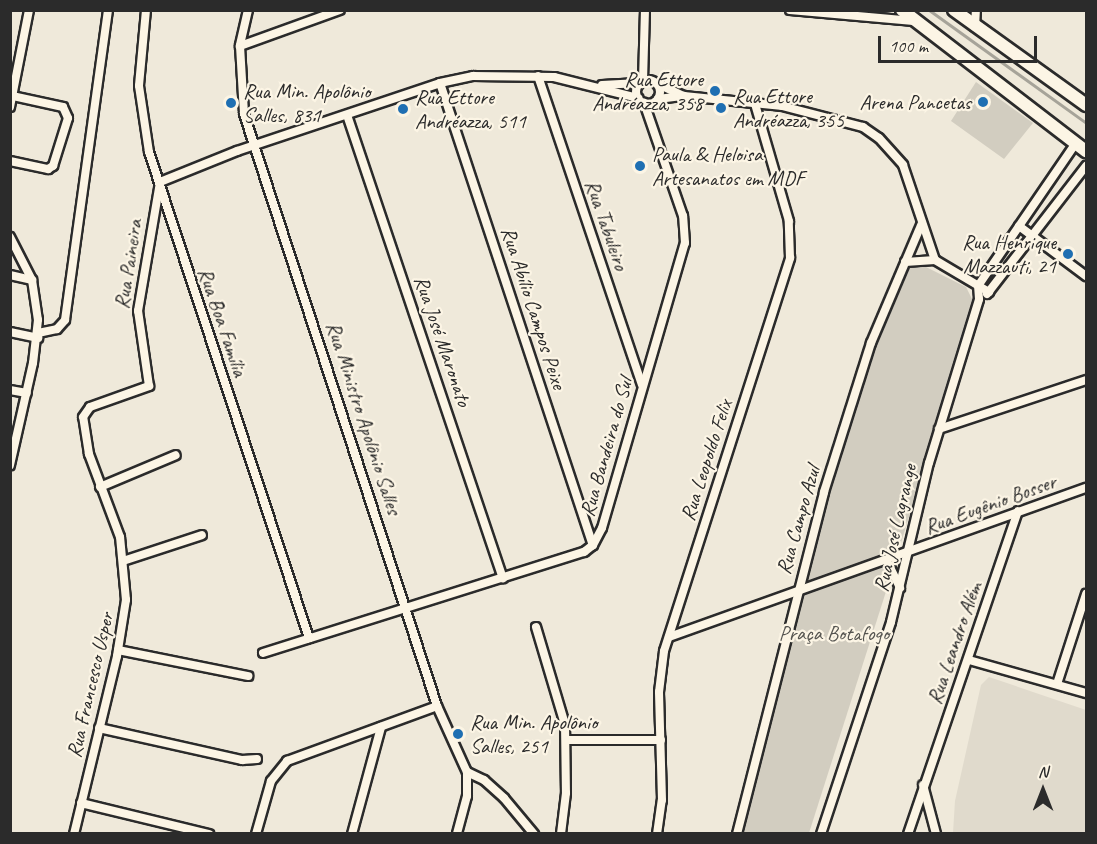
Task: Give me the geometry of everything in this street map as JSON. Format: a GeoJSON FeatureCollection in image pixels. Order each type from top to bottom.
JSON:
{"type":"FeatureCollection","features":[{"type":"Feature","properties":{"kind":"street"},"geometry":{"type":"LineString","coordinates":[[10,107],[29,10]]}},
{"type":"Feature","properties":{"kind":"street"},"geometry":{"type":"LineString","coordinates":[[10,332],[38,335],[57,329],[65,320],[108,10]]}},
{"type":"Feature","properties":{"kind":"street","name":"Rua Boa Família"},"geometry":{"type":"LineString","coordinates":[[146,10],[139,86],[149,152],[309,638]]}},
{"type":"Feature","properties":{"kind":"street","name":"Rua Ministro Apolônio Salles"},"geometry":{"type":"LineString","coordinates":[[248,10],[240,46],[244,114],[408,610],[437,706],[467,771],[467,796],[457,834]]}},
{"type":"Feature","properties":{"kind":"street"},"geometry":{"type":"LineString","coordinates":[[240,46],[340,10]]}},
{"type":"Feature","properties":{"kind":"street"},"geometry":{"type":"LineString","coordinates":[[645,10],[647,51],[656,82]]}},
{"type":"Feature","properties":{"kind":"street"},"geometry":{"type":"LineString","coordinates":[[790,10],[914,21]]}},
{"type":"Feature","properties":{"kind":"street"},"geometry":{"type":"LineString","coordinates":[[902,10],[1081,147],[1019,226],[978,285],[979,299],[990,292],[1086,166]]}},
{"type":"Feature","properties":{"kind":"street"},"geometry":{"type":"LineString","coordinates":[[954,10],[1086,105]]}},
{"type":"Feature","properties":{"kind":"street"},"geometry":{"type":"LineString","coordinates":[[975,27],[976,10]]}},
{"type":"Feature","properties":{"kind":"street"},"geometry":{"type":"LineString","coordinates":[[641,101],[641,82],[647,51]]}},
{"type":"Feature","properties":{"kind":"street"},"geometry":{"type":"LineString","coordinates":[[160,182],[254,146],[440,83],[473,76],[538,76],[595,85],[641,101],[657,101],[684,96],[755,104],[844,119],[879,138],[903,165],[911,182],[921,225],[934,260]]}},
{"type":"Feature","properties":{"kind":"street","name":"Rua Tabuleiro"},"geometry":{"type":"LineString","coordinates":[[538,76],[642,386]]}},
{"type":"Feature","properties":{"kind":"street"},"geometry":{"type":"LineString","coordinates":[[595,85],[656,82],[684,96]]}},
{"type":"Feature","properties":{"kind":"street","name":"Rua Bandeira do Sul"},"geometry":{"type":"LineString","coordinates":[[655,127],[656,82]]}},
{"type":"Feature","properties":{"kind":"street","name":"Rua Abílio Campos Peixe"},"geometry":{"type":"LineString","coordinates":[[440,83],[593,545]]}},
{"type":"Feature","properties":{"kind":"street"},"geometry":{"type":"LineString","coordinates":[[10,161],[48,169],[53,166],[68,118],[63,107],[13,96]]}},
{"type":"Feature","properties":{"kind":"street","name":"Rua Bandeira do Sul"},"geometry":{"type":"LineString","coordinates":[[263,653],[408,610],[584,552],[593,545],[602,528],[642,386],[663,329],[685,243],[683,216],[655,127],[641,101]]}},
{"type":"Feature","properties":{"kind":"street","name":"Rua Leopoldo Felix"},"geometry":{"type":"LineString","coordinates":[[657,834],[662,800],[660,674],[669,637],[790,258],[789,221],[755,104]]}},
{"type":"Feature","properties":{"kind":"street","name":"Rua José Maronato"},"geometry":{"type":"LineString","coordinates":[[347,115],[502,578]]}},
{"type":"Feature","properties":{"kind":"street","name":"Rua Paineira"},"geometry":{"type":"LineString","coordinates":[[90,407],[149,386],[138,311],[160,182]]}},
{"type":"Feature","properties":{"kind":"street","name":"Rua Campo Azul"},"geometry":{"type":"LineString","coordinates":[[737,834],[796,594],[855,390],[921,225]]}},
{"type":"Feature","properties":{"kind":"street"},"geometry":{"type":"LineString","coordinates":[[1019,226],[1086,276]]}},
{"type":"Feature","properties":{"kind":"street"},"geometry":{"type":"LineString","coordinates":[[10,237],[32,280],[38,335],[10,465]]}},
{"type":"Feature","properties":{"kind":"street"},"geometry":{"type":"LineString","coordinates":[[905,262],[934,260],[990,292]]}},
{"type":"Feature","properties":{"kind":"street"},"geometry":{"type":"LineString","coordinates":[[10,275],[32,280]]}},
{"type":"Feature","properties":{"kind":"street","name":"Rua José Lagrange"},"geometry":{"type":"LineString","coordinates":[[821,834],[900,588],[939,429],[979,299]]}},
{"type":"Feature","properties":{"kind":"street"},"geometry":{"type":"LineString","coordinates":[[939,429],[1086,380]]}},
{"type":"Feature","properties":{"kind":"street"},"geometry":{"type":"LineString","coordinates":[[10,390],[27,393]]}},
{"type":"Feature","properties":{"kind":"street","name":"Rua Francesco Usper"},"geometry":{"type":"LineString","coordinates":[[74,834],[118,650],[126,600],[120,537],[100,487],[83,425],[90,407]]}},
{"type":"Feature","properties":{"kind":"street"},"geometry":{"type":"LineString","coordinates":[[100,487],[176,455]]}},
{"type":"Feature","properties":{"kind":"street","name":"Rua Eugênio Bosser"},"geometry":{"type":"LineString","coordinates":[[669,637],[796,594],[1086,488]]}},
{"type":"Feature","properties":{"kind":"street","name":"Rua Leandro Além"},"geometry":{"type":"LineString","coordinates":[[908,834],[1018,512]]}},
{"type":"Feature","properties":{"kind":"street"},"geometry":{"type":"LineString","coordinates":[[123,561],[202,535]]}},
{"type":"Feature","properties":{"kind":"street"},"geometry":{"type":"LineString","coordinates":[[887,561],[900,588]]}},
{"type":"Feature","properties":{"kind":"street"},"geometry":{"type":"LineString","coordinates":[[1057,684],[1086,594]]}},
{"type":"Feature","properties":{"kind":"street"},"geometry":{"type":"LineString","coordinates":[[536,627],[566,740],[561,834]]}},
{"type":"Feature","properties":{"kind":"street"},"geometry":{"type":"LineString","coordinates":[[118,650],[248,676]]}},
{"type":"Feature","properties":{"kind":"street"},"geometry":{"type":"LineString","coordinates":[[969,660],[1086,693]]}},
{"type":"Feature","properties":{"kind":"street"},"geometry":{"type":"LineString","coordinates":[[256,834],[277,769],[287,761],[437,706]]}},
{"type":"Feature","properties":{"kind":"street"},"geometry":{"type":"LineString","coordinates":[[352,834],[381,727]]}},
{"type":"Feature","properties":{"kind":"street"},"geometry":{"type":"LineString","coordinates":[[99,728],[242,760],[257,759]]}},
{"type":"Feature","properties":{"kind":"street"},"geometry":{"type":"LineString","coordinates":[[566,740],[661,740]]}},
{"type":"Feature","properties":{"kind":"street"},"geometry":{"type":"LineString","coordinates":[[467,771],[504,798],[534,834]]}},
{"type":"Feature","properties":{"kind":"street"},"geometry":{"type":"LineString","coordinates":[[923,785],[936,834]]}},
{"type":"Feature","properties":{"kind":"street"},"geometry":{"type":"LineString","coordinates":[[81,803],[209,834]]}},
{"type":"Feature","properties":{"kind":"street"},"geometry":{"type":"LineString","coordinates":[[163,834],[165,824]]}},
{"type":"Feature","properties":{"kind":"shaded area"},"geometry":{"type":"Polygon","coordinates":[[[989,677],[1086,710],[1086,833],[953,833],[955,801],[981,685],[989,677]]]}},
{"type":"Feature","properties":{"kind":"green space","name":"Arena Pancetas"},"geometry":{"type":"Polygon","coordinates":[[[976,82],[1033,123],[1004,159],[951,121],[976,82]]]}},
{"type":"Feature","properties":{"kind":"green space","name":"Praça Botafogo"},"geometry":{"type":"Polygon","coordinates":[[[916,262],[966,287],[974,303],[890,579],[809,833],[739,834],[808,559],[857,395],[880,330],[905,273],[916,262]]]}},
{"type":"Feature","properties":{"kind":"waterway"},"geometry":{"type":"LineString","coordinates":[[929,10],[1086,123]]}},
{"type":"Feature","properties":{"kind":"place","name":"Rua Ettore Andréazza, 358"},"geometry":{"type":"Point","coordinates":[715,91]}},
{"type":"Feature","properties":{"kind":"place","name":"Arena Pancetas"},"geometry":{"type":"Point","coordinates":[983,102]}},
{"type":"Feature","properties":{"kind":"place","name":"Rua Min. Apolônio Salles, 831"},"geometry":{"type":"Point","coordinates":[231,103]}},
{"type":"Feature","properties":{"kind":"place","name":"Rua Ettore Andréazza, 355"},"geometry":{"type":"Point","coordinates":[721,108]}},
{"type":"Feature","properties":{"kind":"place","name":"Rua Ettore Andréazza, 511"},"geometry":{"type":"Point","coordinates":[403,109]}},
{"type":"Feature","properties":{"kind":"place","name":"Paula & Heloisa Artesanatos em MDF"},"geometry":{"type":"Point","coordinates":[640,166]}},
{"type":"Feature","properties":{"kind":"place","name":"Rua Henrique Mazzauti, 21"},"geometry":{"type":"Point","coordinates":[1068,254]}},
{"type":"Feature","properties":{"kind":"place","name":"Rua Min. Apolônio Salles, 251"},"geometry":{"type":"Point","coordinates":[458,734]}}]}
